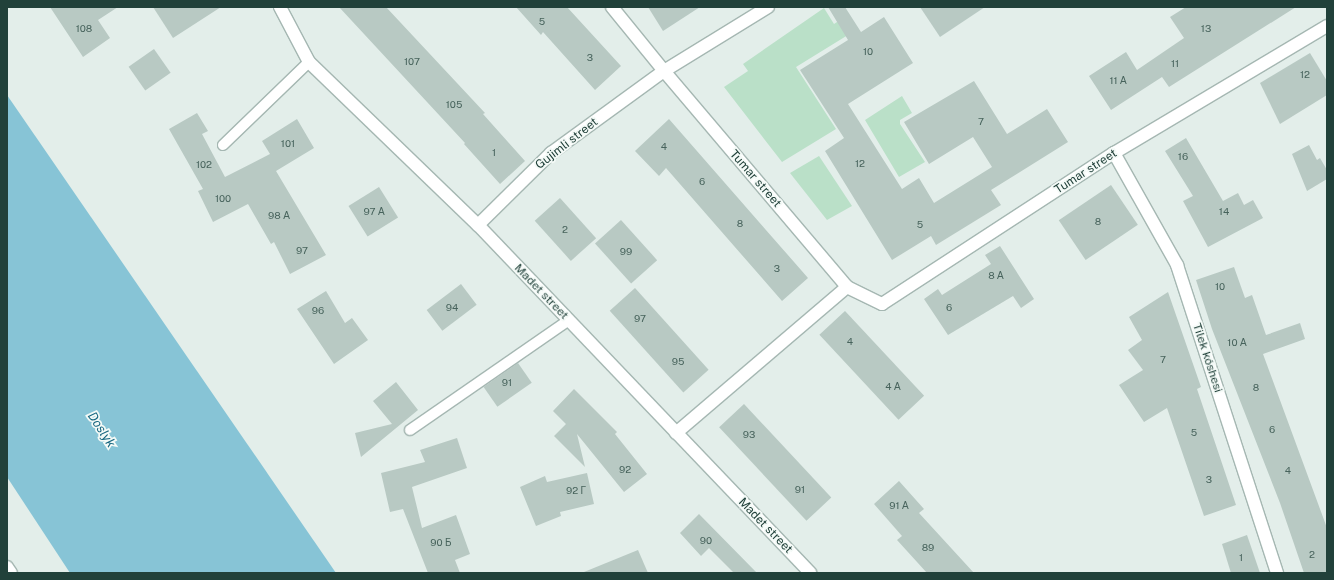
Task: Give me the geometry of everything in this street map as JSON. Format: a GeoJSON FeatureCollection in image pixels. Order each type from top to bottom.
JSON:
{"type":"FeatureCollection","features":[{"type":"Feature","properties":{"kind":"street","name":"Madet street"},"geometry":{"type":"LineString","coordinates":[[280,7],[309,62],[478,225],[810,573]]}},
{"type":"Feature","properties":{"kind":"street"},"geometry":{"type":"LineString","coordinates":[[612,7],[664,71]]}},
{"type":"Feature","properties":{"kind":"street","name":"Gujimli street"},"geometry":{"type":"LineString","coordinates":[[478,225],[552,153],[664,71],[768,7]]}},
{"type":"Feature","properties":{"kind":"street","name":"Tumar street"},"geometry":{"type":"LineString","coordinates":[[664,71],[847,287],[882,304],[1114,153],[1327,26]]}},
{"type":"Feature","properties":{"kind":"street","name":"Tilek kóshesi"},"geometry":{"type":"LineString","coordinates":[[1114,153],[1177,265],[1277,573]]}},
{"type":"Feature","properties":{"kind":"street"},"geometry":{"type":"LineString","coordinates":[[676,433],[847,287]]}},
{"type":"Feature","properties":{"kind":"street"},"geometry":{"type":"LineString","coordinates":[[7,567],[11,573]]}},
{"type":"Feature","properties":{"kind":"lane"},"geometry":{"type":"LineString","coordinates":[[223,145],[309,62]]}},
{"type":"Feature","properties":{"kind":"lane"},"geometry":{"type":"LineString","coordinates":[[410,430],[569,320]]}},
{"type":"Feature","properties":{"kind":"green space"},"geometry":{"type":"Polygon","coordinates":[[[824,8],[834,24],[846,16],[856,30],[796,67],[836,129],[782,162],[724,87],[748,71],[743,64],[824,8]]]}},
{"type":"Feature","properties":{"kind":"green space"},"geometry":{"type":"Polygon","coordinates":[[[902,96],[912,113],[900,120],[900,124],[925,162],[899,177],[865,120],[902,96]]]}},
{"type":"Feature","properties":{"kind":"green space"},"geometry":{"type":"Polygon","coordinates":[[[819,156],[852,206],[827,220],[790,173],[819,156]]]}},
{"type":"Feature","properties":{"kind":"water","name":"Doslyk"},"geometry":{"type":"Polygon","coordinates":[[[7,95],[336,573],[70,573],[7,477],[7,95]]]}},
{"type":"Feature","properties":{"kind":"building"},"geometry":{"type":"Polygon","coordinates":[[[50,7],[118,7],[98,20],[110,38],[83,57],[50,7]]]}},
{"type":"Feature","properties":{"kind":"building"},"geometry":{"type":"Polygon","coordinates":[[[153,7],[221,7],[173,38],[153,7]]]}},
{"type":"Feature","properties":{"kind":"building"},"geometry":{"type":"Polygon","coordinates":[[[339,7],[386,7],[485,113],[483,114],[525,161],[500,184],[464,144],[465,143],[339,7]]]}},
{"type":"Feature","properties":{"kind":"building"},"geometry":{"type":"Polygon","coordinates":[[[516,7],[567,7],[621,66],[595,90],[543,32],[541,35],[516,7]]]}},
{"type":"Feature","properties":{"kind":"building"},"geometry":{"type":"Polygon","coordinates":[[[648,7],[700,7],[663,31],[648,7]]]}},
{"type":"Feature","properties":{"kind":"building"},"geometry":{"type":"Polygon","coordinates":[[[828,7],[845,7],[861,32],[884,17],[913,63],[848,104],[902,189],[919,178],[934,203],[992,167],[973,137],[929,164],[904,122],[974,81],[1007,134],[1047,109],[1068,142],[991,190],[1001,205],[936,245],[931,236],[892,260],[825,151],[844,138],[800,70],[848,40],[828,7]]]}},
{"type":"Feature","properties":{"kind":"building"},"geometry":{"type":"Polygon","coordinates":[[[920,7],[985,7],[940,37],[920,7]]]}},
{"type":"Feature","properties":{"kind":"building"},"geometry":{"type":"Polygon","coordinates":[[[1186,7],[1296,7],[1169,87],[1162,77],[1111,110],[1089,76],[1126,52],[1137,70],[1184,38],[1170,17],[1186,7]]]}},
{"type":"Feature","properties":{"kind":"building"},"geometry":{"type":"Polygon","coordinates":[[[154,49],[171,73],[145,91],[129,67],[154,49]]]}},
{"type":"Feature","properties":{"kind":"building"},"geometry":{"type":"Polygon","coordinates":[[[1310,53],[1327,81],[1327,95],[1280,124],[1260,83],[1310,53]]]}},
{"type":"Feature","properties":{"kind":"building"},"geometry":{"type":"Polygon","coordinates":[[[197,113],[208,131],[202,134],[225,177],[270,154],[262,141],[297,119],[314,148],[276,171],[326,255],[290,274],[274,242],[271,244],[248,204],[213,222],[198,191],[203,189],[169,129],[197,113]]]}},
{"type":"Feature","properties":{"kind":"building"},"geometry":{"type":"Polygon","coordinates":[[[669,119],[808,278],[782,301],[666,168],[659,176],[635,151],[669,119]]]}},
{"type":"Feature","properties":{"kind":"building"},"geometry":{"type":"Polygon","coordinates":[[[1186,138],[1223,201],[1238,193],[1244,205],[1253,200],[1263,218],[1208,247],[1183,201],[1193,196],[1165,151],[1186,138]]]}},
{"type":"Feature","properties":{"kind":"building"},"geometry":{"type":"Polygon","coordinates":[[[1309,145],[1317,160],[1320,158],[1327,170],[1327,179],[1307,191],[1292,154],[1309,145]]]}},
{"type":"Feature","properties":{"kind":"building"},"geometry":{"type":"Polygon","coordinates":[[[1111,185],[1138,225],[1086,260],[1059,220],[1111,185]]]}},
{"type":"Feature","properties":{"kind":"building"},"geometry":{"type":"Polygon","coordinates":[[[379,187],[398,218],[368,237],[348,206],[379,187]]]}},
{"type":"Feature","properties":{"kind":"building"},"geometry":{"type":"Polygon","coordinates":[[[560,198],[596,238],[571,261],[535,221],[560,198]]]}},
{"type":"Feature","properties":{"kind":"building"},"geometry":{"type":"Polygon","coordinates":[[[621,220],[657,260],[631,284],[595,243],[621,220]]]}},
{"type":"Feature","properties":{"kind":"building"},"geometry":{"type":"Polygon","coordinates":[[[1000,246],[1034,299],[1021,308],[1013,296],[948,335],[924,299],[938,289],[942,295],[991,264],[985,255],[1000,246]]]}},
{"type":"Feature","properties":{"kind":"building"},"geometry":{"type":"Polygon","coordinates":[[[1234,267],[1245,298],[1252,295],[1266,335],[1300,323],[1305,339],[1263,354],[1327,528],[1327,573],[1304,573],[1280,503],[1212,329],[1196,280],[1234,267]]]}},
{"type":"Feature","properties":{"kind":"building"},"geometry":{"type":"Polygon","coordinates":[[[461,284],[477,305],[442,331],[427,310],[461,284]]]}},
{"type":"Feature","properties":{"kind":"building"},"geometry":{"type":"Polygon","coordinates":[[[635,288],[709,370],[683,392],[610,311],[635,288]]]}},
{"type":"Feature","properties":{"kind":"building"},"geometry":{"type":"Polygon","coordinates":[[[326,291],[345,323],[352,318],[368,340],[334,364],[297,309],[326,291]]]}},
{"type":"Feature","properties":{"kind":"building"},"geometry":{"type":"Polygon","coordinates":[[[1168,292],[1201,387],[1197,389],[1236,505],[1204,516],[1167,408],[1144,422],[1119,385],[1143,370],[1128,350],[1142,340],[1129,317],[1168,292]]]}},
{"type":"Feature","properties":{"kind":"building"},"geometry":{"type":"Polygon","coordinates":[[[845,311],[924,396],[899,420],[819,335],[845,311]]]}},
{"type":"Feature","properties":{"kind":"building"},"geometry":{"type":"Polygon","coordinates":[[[518,363],[532,383],[497,407],[484,387],[518,363]]]}},
{"type":"Feature","properties":{"kind":"building"},"geometry":{"type":"Polygon","coordinates":[[[396,382],[418,410],[361,457],[355,433],[392,424],[373,401],[396,382]]]}},
{"type":"Feature","properties":{"kind":"building"},"geometry":{"type":"Polygon","coordinates":[[[574,389],[617,432],[615,434],[647,474],[624,492],[577,434],[585,467],[554,436],[566,424],[553,411],[574,389]]]}},
{"type":"Feature","properties":{"kind":"building"},"geometry":{"type":"Polygon","coordinates":[[[744,404],[831,498],[806,521],[719,427],[744,404]]]}},
{"type":"Feature","properties":{"kind":"building"},"geometry":{"type":"Polygon","coordinates":[[[457,438],[467,468],[412,487],[422,528],[456,515],[470,554],[455,560],[460,573],[428,573],[403,509],[390,512],[381,473],[425,462],[420,450],[457,438]]]}},
{"type":"Feature","properties":{"kind":"building"},"geometry":{"type":"Polygon","coordinates":[[[587,473],[594,504],[560,512],[561,516],[536,526],[520,487],[545,476],[547,482],[587,473]]]}},
{"type":"Feature","properties":{"kind":"building"},"geometry":{"type":"Polygon","coordinates":[[[899,481],[924,509],[919,513],[974,573],[927,573],[897,540],[902,536],[874,504],[899,481]]]}},
{"type":"Feature","properties":{"kind":"building"},"geometry":{"type":"Polygon","coordinates":[[[699,514],[757,573],[734,573],[709,548],[701,556],[680,533],[699,514]]]}},
{"type":"Feature","properties":{"kind":"building"},"geometry":{"type":"Polygon","coordinates":[[[1247,535],[1260,573],[1231,573],[1222,544],[1247,535]]]}},
{"type":"Feature","properties":{"kind":"building"},"geometry":{"type":"Polygon","coordinates":[[[638,550],[648,573],[584,573],[584,572],[638,550]]]}}]}
